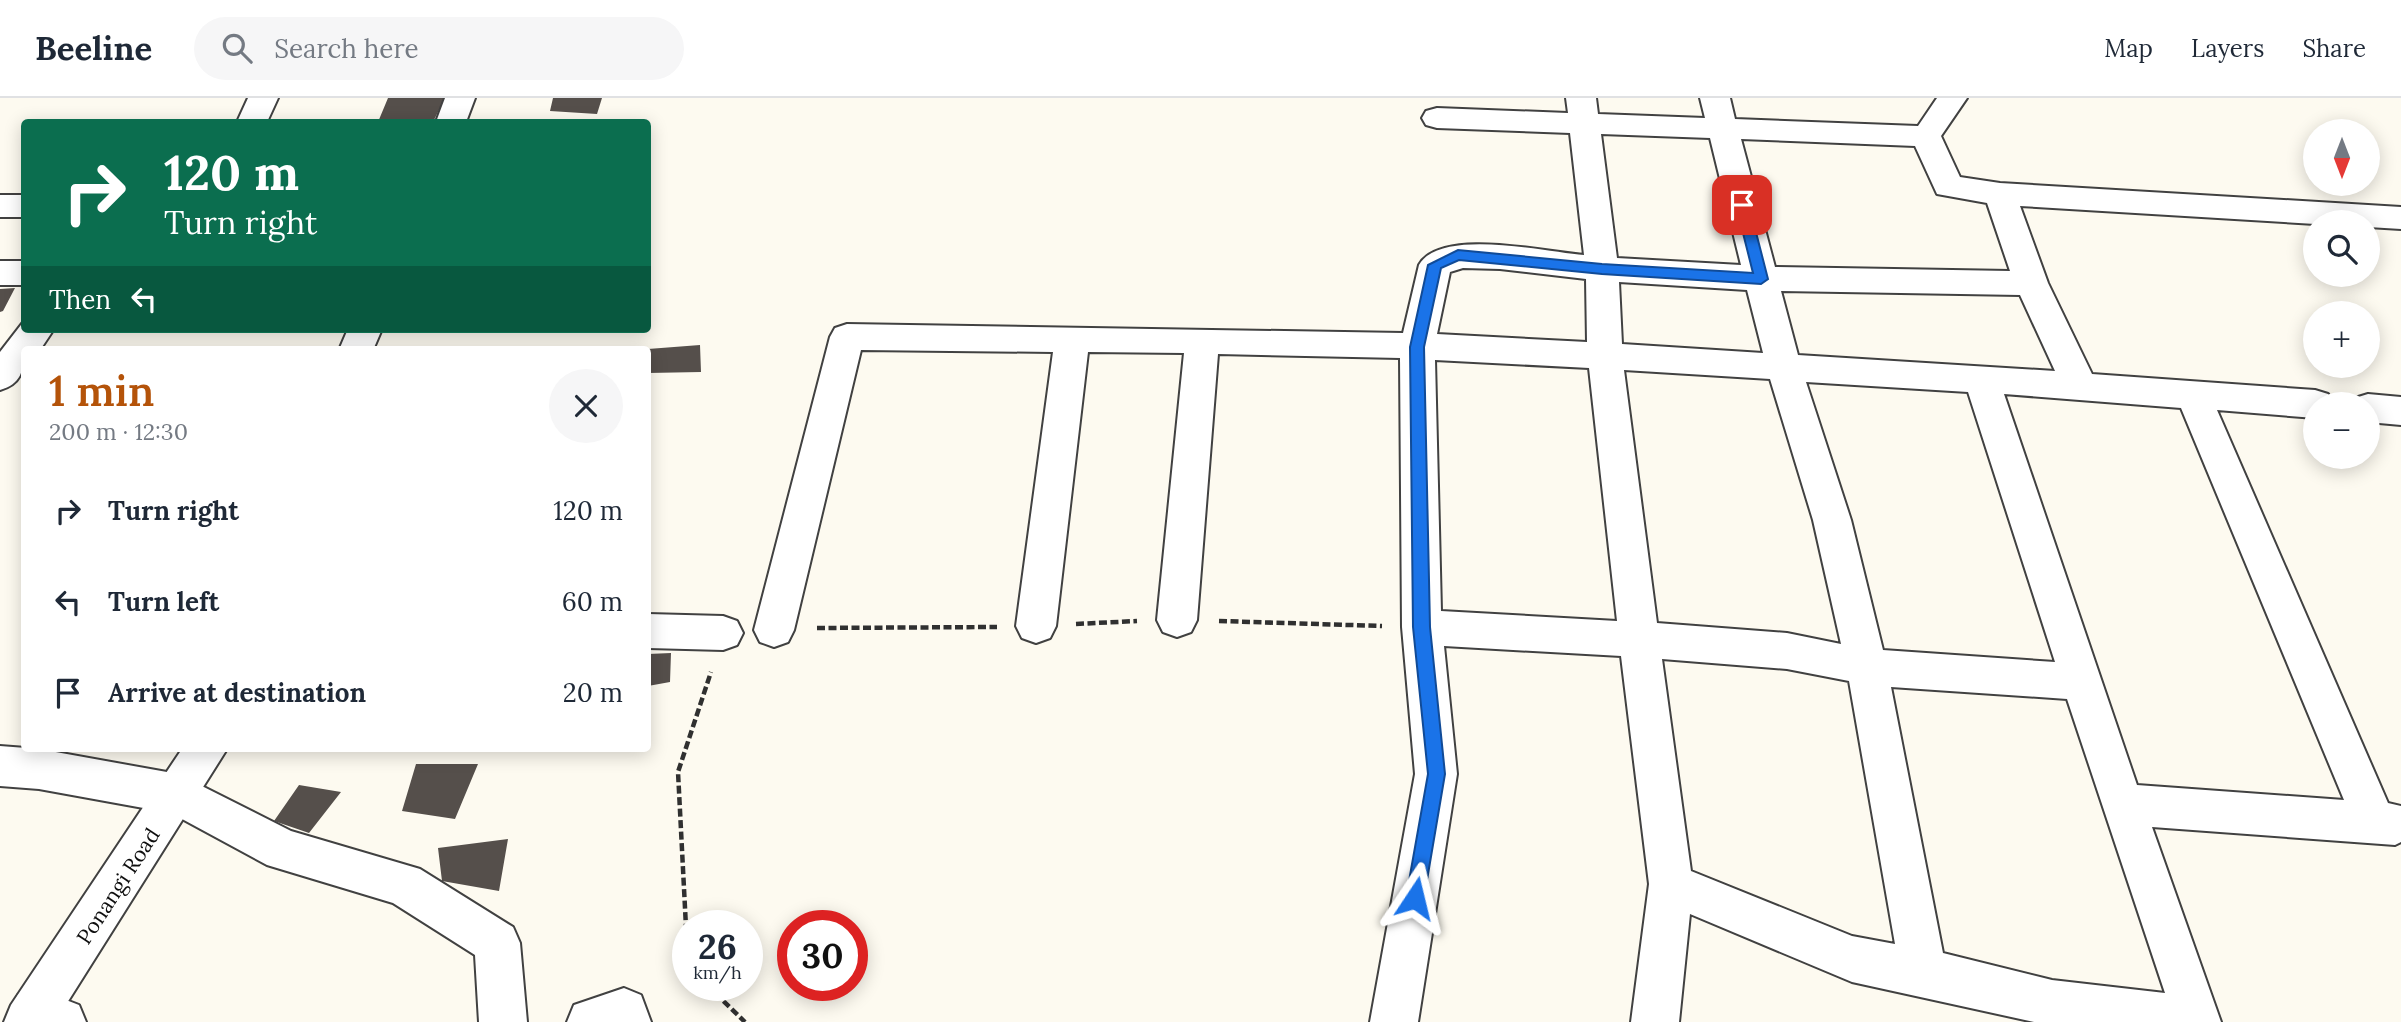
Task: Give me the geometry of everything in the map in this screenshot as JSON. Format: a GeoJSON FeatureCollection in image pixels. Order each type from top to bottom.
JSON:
{"type":"FeatureCollection","features":[{"type":"Feature","properties":{"kind":"street"},"geometry":{"type":"LineString","coordinates":[[253,119],[263,98]]}},
{"type":"Feature","properties":{"kind":"street"},"geometry":{"type":"LineString","coordinates":[[452,119],[460,98]]}},
{"type":"Feature","properties":{"kind":"street"},"geometry":{"type":"LineString","coordinates":[[1715,98],[1784,368],[1832,520],[1867,667],[1923,972]]}},
{"type":"Feature","properties":{"kind":"street"},"geometry":{"type":"LineString","coordinates":[[1926,136],[1952,98]]}},
{"type":"Feature","properties":{"kind":"street"},"geometry":{"type":"LineString","coordinates":[[1582,110],[1602,269],[1605,354],[1671,884],[1655,1022]]}},
{"type":"Feature","properties":{"kind":"street"},"geometry":{"type":"LineString","coordinates":[[1437,118],[1582,110],[1724,131],[1926,136]]}},
{"type":"Feature","properties":{"kind":"street"},"geometry":{"type":"LineString","coordinates":[[1926,136],[1948,186],[2000,194],[2401,218]]}},
{"type":"Feature","properties":{"kind":"street"},"geometry":{"type":"LineString","coordinates":[[2000,194],[2031,283],[2080,386]]}},
{"type":"Feature","properties":{"kind":"street"},"geometry":{"type":"LineString","coordinates":[[0,206],[21,206]]}},
{"type":"Feature","properties":{"kind":"street"},"geometry":{"type":"LineString","coordinates":[[1394,1022],[1436,774],[1422,627],[1417,347],[1435,265],[1445,258],[1458,255],[1602,269],[1761,279],[2031,283]]}},
{"type":"Feature","properties":{"kind":"street"},"geometry":{"type":"LineString","coordinates":[[0,273],[21,273]]}},
{"type":"Feature","properties":{"kind":"street"},"geometry":{"type":"LineString","coordinates":[[774,630],[847,337],[1202,342],[1605,354],[2303,403]]}},
{"type":"Feature","properties":{"kind":"street"},"geometry":{"type":"LineString","coordinates":[[1036,626],[1072,340]]}},
{"type":"Feature","properties":{"kind":"street"},"geometry":{"type":"LineString","coordinates":[[1177,620],[1202,342]]}},
{"type":"Feature","properties":{"kind":"street"},"geometry":{"type":"LineString","coordinates":[[0,377],[21,350]]}},
{"type":"Feature","properties":{"kind":"street"},"geometry":{"type":"LineString","coordinates":[[1671,884],[1852,959],[1923,972],[2052,1003],[2200,1022],[2122,804],[1981,379]]}},
{"type":"Feature","properties":{"kind":"street"},"geometry":{"type":"LineString","coordinates":[[2122,804],[2388,824],[2193,395]]}},
{"type":"Feature","properties":{"kind":"street"},"geometry":{"type":"LineString","coordinates":[[2380,409],[2401,411]]}},
{"type":"Feature","properties":{"kind":"street"},"geometry":{"type":"LineString","coordinates":[[1422,627],[1640,639],[1787,651],[1867,667],[2081,681]]}},
{"type":"Feature","properties":{"kind":"street"},"geometry":{"type":"LineString","coordinates":[[651,631],[723,633]]}},
{"type":"Feature","properties":{"kind":"street","name":"Ponangi Road"},"geometry":{"type":"LineString","coordinates":[[42,1019],[204,752]]}},
{"type":"Feature","properties":{"kind":"street"},"geometry":{"type":"LineString","coordinates":[[0,766],[39,769],[178,794],[283,850],[404,884],[498,943],[503,1022]]}},
{"type":"Feature","properties":{"kind":"street"},"geometry":{"type":"LineString","coordinates":[[591,1022],[624,1012],[627,1022]]}},
{"type":"Feature","properties":{"kind":"path"},"geometry":{"type":"LineString","coordinates":[[774,630],[1036,626],[1177,620],[1422,627]]}},
{"type":"Feature","properties":{"kind":"path"},"geometry":{"type":"LineString","coordinates":[[685,910],[678,772],[723,633]]}},
{"type":"Feature","properties":{"kind":"path"},"geometry":{"type":"LineString","coordinates":[[723,1001],[745,1022]]}},
{"type":"Feature","properties":{"kind":"building"},"geometry":{"type":"Polygon","coordinates":[[[388,98],[445,98],[434,119],[379,119],[388,98]]]}},
{"type":"Feature","properties":{"kind":"building"},"geometry":{"type":"Polygon","coordinates":[[[553,98],[602,98],[597,114],[550,111],[553,98]]]}},
{"type":"Feature","properties":{"kind":"building"},"geometry":{"type":"Polygon","coordinates":[[[15,288],[3,311],[0,312],[0,289],[15,288]]]}},
{"type":"Feature","properties":{"kind":"building"},"geometry":{"type":"Polygon","coordinates":[[[700,345],[701,372],[651,373],[651,349],[700,345]]]}},
{"type":"Feature","properties":{"kind":"building"},"geometry":{"type":"Polygon","coordinates":[[[671,653],[670,682],[651,685],[651,654],[671,653]]]}},
{"type":"Feature","properties":{"kind":"building"},"geometry":{"type":"Polygon","coordinates":[[[416,764],[478,764],[455,819],[402,811],[416,764]]]}},
{"type":"Feature","properties":{"kind":"building"},"geometry":{"type":"Polygon","coordinates":[[[299,785],[341,792],[309,833],[274,821],[299,785]]]}},
{"type":"Feature","properties":{"kind":"building"},"geometry":{"type":"Polygon","coordinates":[[[508,839],[499,891],[442,881],[438,848],[508,839]]]}},
{"type":"Feature","properties":{"kind":"route"},"geometry":{"type":"LineString","coordinates":[[1415,898],[1436,774],[1422,627],[1417,347],[1428,287],[1435,265],[1445,258],[1458,255],[1602,269],[1761,279],[1742,205]]}}]}
